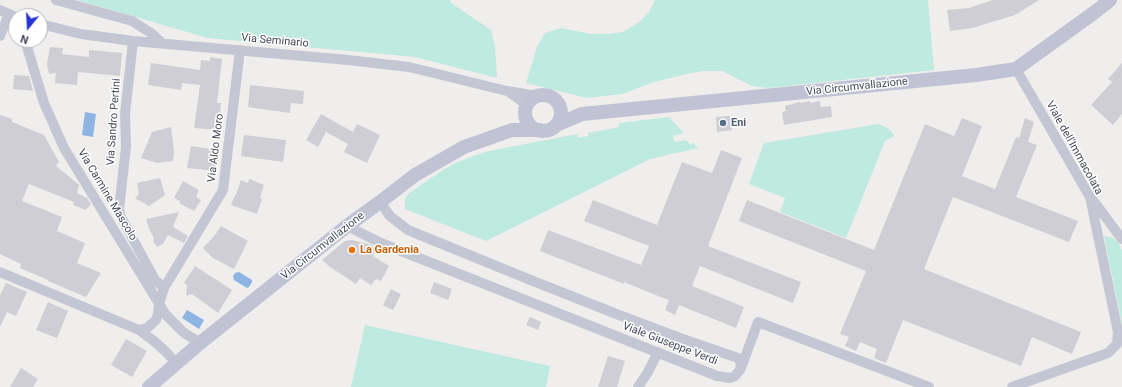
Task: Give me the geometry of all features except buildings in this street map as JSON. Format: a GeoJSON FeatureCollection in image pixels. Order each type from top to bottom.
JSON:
{"type":"FeatureCollection","features":[{"type":"Feature","properties":{"kind":"street"},"geometry":{"type":"LineString","coordinates":[[56,0],[132,21],[151,33],[162,43]]}},
{"type":"Feature","properties":{"kind":"street","name":"Via Circumvallazione"},"geometry":{"type":"LineString","coordinates":[[556,125],[582,114],[976,75],[1016,69],[1110,0]]}},
{"type":"Feature","properties":{"kind":"street"},"geometry":{"type":"LineString","coordinates":[[0,36],[8,14]]}},
{"type":"Feature","properties":{"kind":"street","name":"Via Seminario"},"geometry":{"type":"LineString","coordinates":[[48,26],[80,34],[133,41],[348,60],[409,67],[507,91],[530,105]]}},
{"type":"Feature","properties":{"kind":"street","name":"Via Sandro Pertini"},"geometry":{"type":"LineString","coordinates":[[133,41],[125,114],[126,147],[119,209],[120,215],[155,280],[164,288]]}},
{"type":"Feature","properties":{"kind":"street","name":"Via Carmine Mascolo"},"geometry":{"type":"LineString","coordinates":[[27,48],[44,103],[64,148],[158,304],[166,315],[183,332],[200,343]]}},
{"type":"Feature","properties":{"kind":"street","name":"Via Aldo Moro"},"geometry":{"type":"LineString","coordinates":[[139,330],[147,328],[156,320],[158,314],[158,304],[164,288],[223,190],[240,50]]}},
{"type":"Feature","properties":{"kind":"street","name":"Viale dell'Immacolata"},"geometry":{"type":"LineString","coordinates":[[1012,387],[1108,353],[1119,346],[1118,332],[1090,197],[1016,69]]}},
{"type":"Feature","properties":{"kind":"street"},"geometry":{"type":"LineString","coordinates":[[512,130],[530,105],[543,95],[554,98],[558,102],[582,114]]}},
{"type":"Feature","properties":{"kind":"street"},"geometry":{"type":"LineString","coordinates":[[530,105],[527,120],[534,128],[546,130],[552,129],[560,120],[561,108],[558,102]]}},
{"type":"Feature","properties":{"kind":"street","name":"Via Circumvallazione"},"geometry":{"type":"LineString","coordinates":[[149,387],[200,343],[347,226],[415,175],[464,147],[512,130],[540,130]]}},
{"type":"Feature","properties":{"kind":"street"},"geometry":{"type":"LineString","coordinates":[[1090,197],[1122,239]]}},
{"type":"Feature","properties":{"kind":"street","name":"Viale Giuseppe Verdi"},"geometry":{"type":"LineString","coordinates":[[347,226],[381,243],[717,376],[730,378],[735,376],[740,370],[741,363],[738,358],[632,320],[408,230],[390,216],[380,202]]}},
{"type":"Feature","properties":{"kind":"street"},"geometry":{"type":"LineString","coordinates":[[0,272],[139,330],[154,341],[176,363]]}},
{"type":"Feature","properties":{"kind":"street"},"geometry":{"type":"LineString","coordinates":[[740,370],[758,322],[929,387]]}},
{"type":"Feature","properties":{"kind":"street"},"geometry":{"type":"LineString","coordinates":[[638,387],[648,372],[658,352]]}},
{"type":"Feature","properties":{"kind":"green space"},"geometry":{"type":"Polygon","coordinates":[[[77,0],[450,0],[451,3],[491,30],[495,46],[497,78],[415,57],[208,38],[77,0]]]}},
{"type":"Feature","properties":{"kind":"green space"},"geometry":{"type":"Polygon","coordinates":[[[655,0],[928,0],[934,70],[769,88],[752,86],[722,71],[704,71],[654,82],[622,94],[587,98],[526,83],[537,47],[545,33],[561,28],[591,34],[623,32],[638,23],[649,12],[655,0]]]}},
{"type":"Feature","properties":{"kind":"green space"},"geometry":{"type":"Polygon","coordinates":[[[669,117],[684,133],[673,136],[675,142],[686,140],[691,145],[693,143],[698,148],[650,159],[486,241],[405,209],[405,199],[408,194],[453,164],[473,156],[489,151],[577,134],[578,138],[588,136],[588,133],[619,127],[619,123],[669,117]]]}},
{"type":"Feature","properties":{"kind":"green space"},"geometry":{"type":"Polygon","coordinates":[[[878,124],[886,127],[894,136],[885,141],[846,238],[780,212],[785,198],[749,184],[764,143],[878,124]]]}},
{"type":"Feature","properties":{"kind":"green space"},"geometry":{"type":"Polygon","coordinates":[[[1104,236],[1113,238],[1118,242],[1122,250],[1122,324],[1104,236]]]}},
{"type":"Feature","properties":{"kind":"green space"},"geometry":{"type":"Polygon","coordinates":[[[365,325],[550,366],[546,387],[351,387],[365,325]]]}},
{"type":"Feature","properties":{"kind":"water"},"geometry":{"type":"Polygon","coordinates":[[[85,112],[96,114],[93,137],[82,135],[85,112]]]}},
{"type":"Feature","properties":{"kind":"water"},"geometry":{"type":"Polygon","coordinates":[[[239,272],[252,280],[249,287],[247,288],[234,280],[233,276],[235,273],[239,272]]]}},
{"type":"Feature","properties":{"kind":"water"},"geometry":{"type":"Polygon","coordinates":[[[187,310],[204,320],[199,329],[182,318],[187,310]]]}},
{"type":"Feature","properties":{"kind":"place","name":"Eni"},"geometry":{"type":"Point","coordinates":[723,123]}},
{"type":"Feature","properties":{"kind":"place","name":"La Gardenia"},"geometry":{"type":"Point","coordinates":[352,250]}}]}
